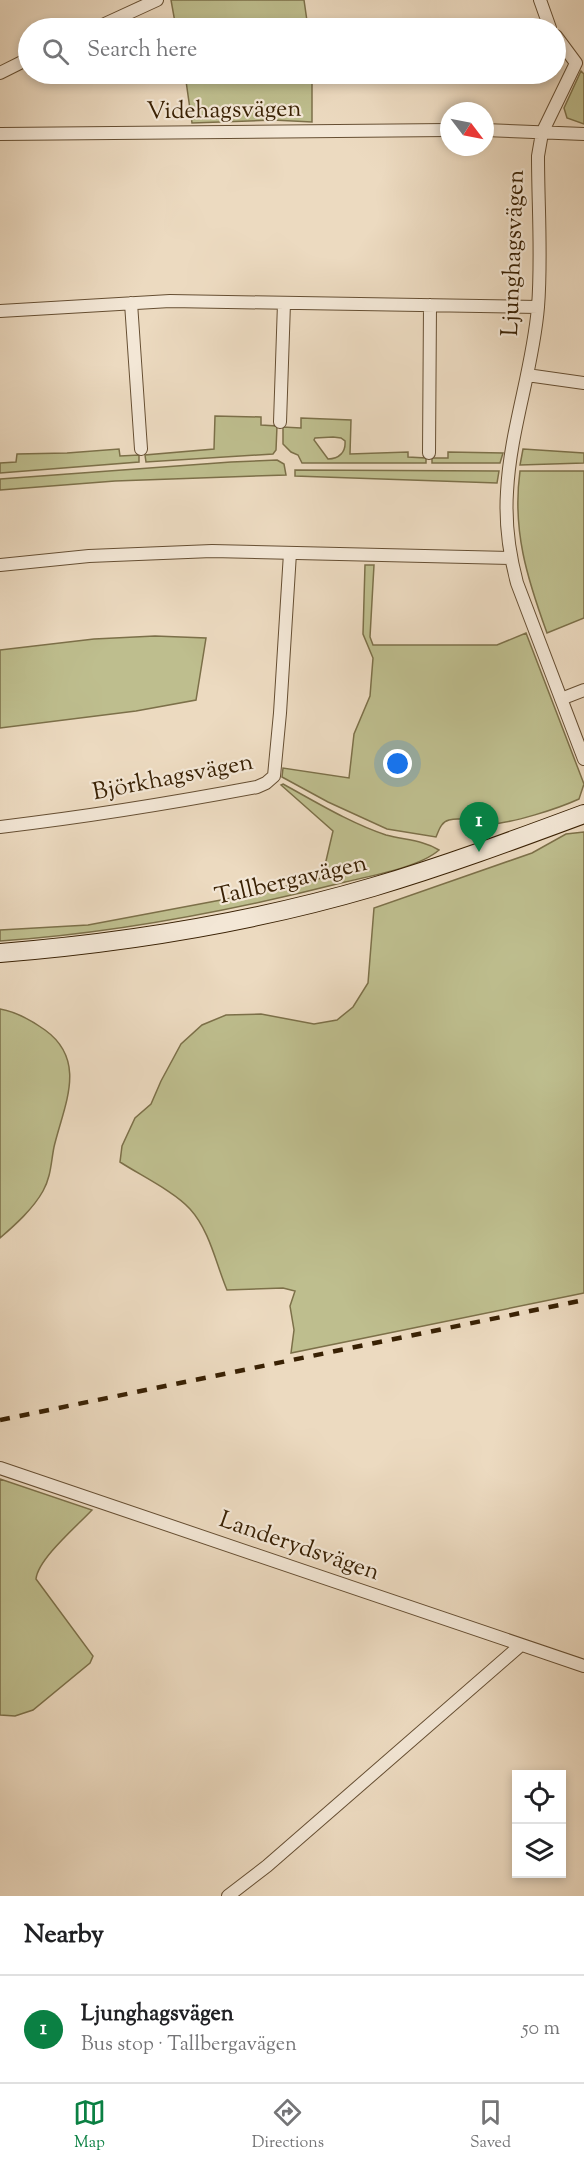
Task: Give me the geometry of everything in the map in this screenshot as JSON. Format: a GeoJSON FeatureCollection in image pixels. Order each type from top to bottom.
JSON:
{"type":"FeatureCollection","features":[{"type":"Feature","properties":{"kind":"street"},"geometry":{"type":"LineString","coordinates":[[118,18],[157,0]]}},
{"type":"Feature","properties":{"kind":"street"},"geometry":{"type":"LineString","coordinates":[[540,0],[546,18]]}},
{"type":"Feature","properties":{"kind":"street","name":"Ljunghagsvägen"},"geometry":{"type":"LineString","coordinates":[[566,50],[576,63],[566,84]]}},
{"type":"Feature","properties":{"kind":"street"},"geometry":{"type":"LineString","coordinates":[[0,73],[18,65]]}},
{"type":"Feature","properties":{"kind":"street","name":"Ljunghagsvägen"},"geometry":{"type":"LineString","coordinates":[[566,84],[542,133],[538,156],[538,307],[507,492],[511,558],[517,583],[584,759]]}},
{"type":"Feature","properties":{"kind":"street","name":"Videhagsvägen"},"geometry":{"type":"LineString","coordinates":[[0,134],[440,130]]}},
{"type":"Feature","properties":{"kind":"street"},"geometry":{"type":"LineString","coordinates":[[494,130],[584,134]]}},
{"type":"Feature","properties":{"kind":"street"},"geometry":{"type":"LineString","coordinates":[[0,311],[170,301],[538,307]]}},
{"type":"Feature","properties":{"kind":"street"},"geometry":{"type":"LineString","coordinates":[[131,303],[141,449]]}},
{"type":"Feature","properties":{"kind":"street"},"geometry":{"type":"LineString","coordinates":[[280,422],[284,303]]}},
{"type":"Feature","properties":{"kind":"street"},"geometry":{"type":"LineString","coordinates":[[429,453],[430,305]]}},
{"type":"Feature","properties":{"kind":"street"},"geometry":{"type":"LineString","coordinates":[[527,375],[584,383]]}},
{"type":"Feature","properties":{"kind":"street"},"geometry":{"type":"LineString","coordinates":[[0,565],[147,553],[212,551],[511,558]]}},
{"type":"Feature","properties":{"kind":"street","name":"Björkhagsvägen"},"geometry":{"type":"LineString","coordinates":[[0,827],[172,803],[257,787],[274,776],[290,553]]}},
{"type":"Feature","properties":{"kind":"street"},"geometry":{"type":"LineString","coordinates":[[561,699],[584,690]]}},
{"type":"Feature","properties":{"kind":"street","name":"Tallbergavägen"},"geometry":{"type":"LineString","coordinates":[[0,953],[119,940],[268,913],[382,884],[584,814]]}},
{"type":"Feature","properties":{"kind":"street","name":"Landerydsvägen"},"geometry":{"type":"LineString","coordinates":[[0,1468],[584,1666]]}},
{"type":"Feature","properties":{"kind":"street"},"geometry":{"type":"LineString","coordinates":[[228,1896],[267,1866],[521,1645]]}},
{"type":"Feature","properties":{"kind":"green space"},"geometry":{"type":"Polygon","coordinates":[[[171,0],[304,0],[307,18],[174,18],[171,0]]]}},
{"type":"Feature","properties":{"kind":"green space"},"geometry":{"type":"Polygon","coordinates":[[[581,71],[584,74],[584,124],[567,118],[564,108],[581,71]]]}},
{"type":"Feature","properties":{"kind":"green space"},"geometry":{"type":"Polygon","coordinates":[[[186,84],[312,84],[312,122],[273,120],[192,123],[186,84]]]}},
{"type":"Feature","properties":{"kind":"green space"},"geometry":{"type":"Polygon","coordinates":[[[215,416],[261,417],[261,425],[277,426],[276,450],[273,454],[146,462],[145,455],[214,449],[215,416]]]}},
{"type":"Feature","properties":{"kind":"green space"},"geometry":{"type":"Polygon","coordinates":[[[301,418],[351,420],[350,454],[408,452],[408,457],[426,458],[426,463],[302,463],[298,455],[283,444],[283,427],[301,428],[301,418]],[[315,438],[314,440],[328,459],[335,458],[343,452],[345,441],[341,438],[315,438]]]}},
{"type":"Feature","properties":{"kind":"green space"},"geometry":{"type":"Polygon","coordinates":[[[119,449],[120,456],[139,455],[139,462],[0,473],[0,463],[16,462],[17,454],[119,449]]]}},
{"type":"Feature","properties":{"kind":"green space"},"geometry":{"type":"Polygon","coordinates":[[[523,449],[584,453],[584,463],[520,465],[523,449]]]}},
{"type":"Feature","properties":{"kind":"green space"},"geometry":{"type":"Polygon","coordinates":[[[448,452],[503,453],[500,463],[432,463],[432,458],[448,458],[448,452]]]}},
{"type":"Feature","properties":{"kind":"green space"},"geometry":{"type":"Polygon","coordinates":[[[277,460],[284,464],[286,475],[115,481],[0,490],[0,479],[277,460]]]}},
{"type":"Feature","properties":{"kind":"green space"},"geometry":{"type":"Polygon","coordinates":[[[295,470],[499,471],[497,483],[295,476],[295,470]]]}},
{"type":"Feature","properties":{"kind":"green space"},"geometry":{"type":"Polygon","coordinates":[[[520,471],[584,471],[584,618],[547,633],[523,554],[518,513],[520,471]]]}},
{"type":"Feature","properties":{"kind":"green space"},"geometry":{"type":"Polygon","coordinates":[[[365,565],[374,565],[370,637],[373,645],[497,645],[526,633],[584,784],[579,799],[535,815],[500,823],[485,824],[460,819],[449,820],[442,824],[436,837],[387,829],[328,802],[282,777],[283,768],[349,778],[354,734],[370,696],[373,658],[363,634],[365,565]]]}},
{"type":"Feature","properties":{"kind":"green space"},"geometry":{"type":"Polygon","coordinates":[[[155,636],[206,638],[196,700],[136,711],[0,728],[0,650],[94,639],[155,636]]]}},
{"type":"Feature","properties":{"kind":"green space"},"geometry":{"type":"Polygon","coordinates":[[[283,784],[333,812],[373,830],[427,844],[439,850],[420,861],[395,870],[217,911],[131,926],[0,941],[0,930],[88,925],[253,894],[322,878],[333,831],[281,785],[283,784]]]}},
{"type":"Feature","properties":{"kind":"green space"},"geometry":{"type":"Polygon","coordinates":[[[584,832],[584,1293],[291,1353],[294,1330],[290,1306],[295,1291],[283,1288],[227,1290],[208,1237],[190,1209],[167,1190],[120,1162],[122,1146],[135,1118],[151,1104],[181,1044],[202,1025],[226,1015],[261,1014],[314,1024],[337,1020],[353,1007],[368,983],[374,908],[532,853],[566,834],[584,832]]]}},
{"type":"Feature","properties":{"kind":"green space"},"geometry":{"type":"Polygon","coordinates":[[[0,1009],[24,1017],[45,1030],[58,1042],[66,1055],[69,1084],[46,1186],[29,1210],[0,1238],[0,1009]]]}},
{"type":"Feature","properties":{"kind":"green space"},"geometry":{"type":"Polygon","coordinates":[[[0,1479],[92,1510],[43,1562],[36,1579],[93,1656],[90,1663],[33,1710],[15,1716],[0,1715],[0,1479]]]}},
{"type":"Feature","properties":{"kind":"railway"},"geometry":{"type":"LineString","coordinates":[[0,1420],[584,1300]]}},
{"type":"Feature","properties":{"kind":"place","name":"Ljunghagsvägen"},"geometry":{"type":"Point","coordinates":[479,852]}}]}
